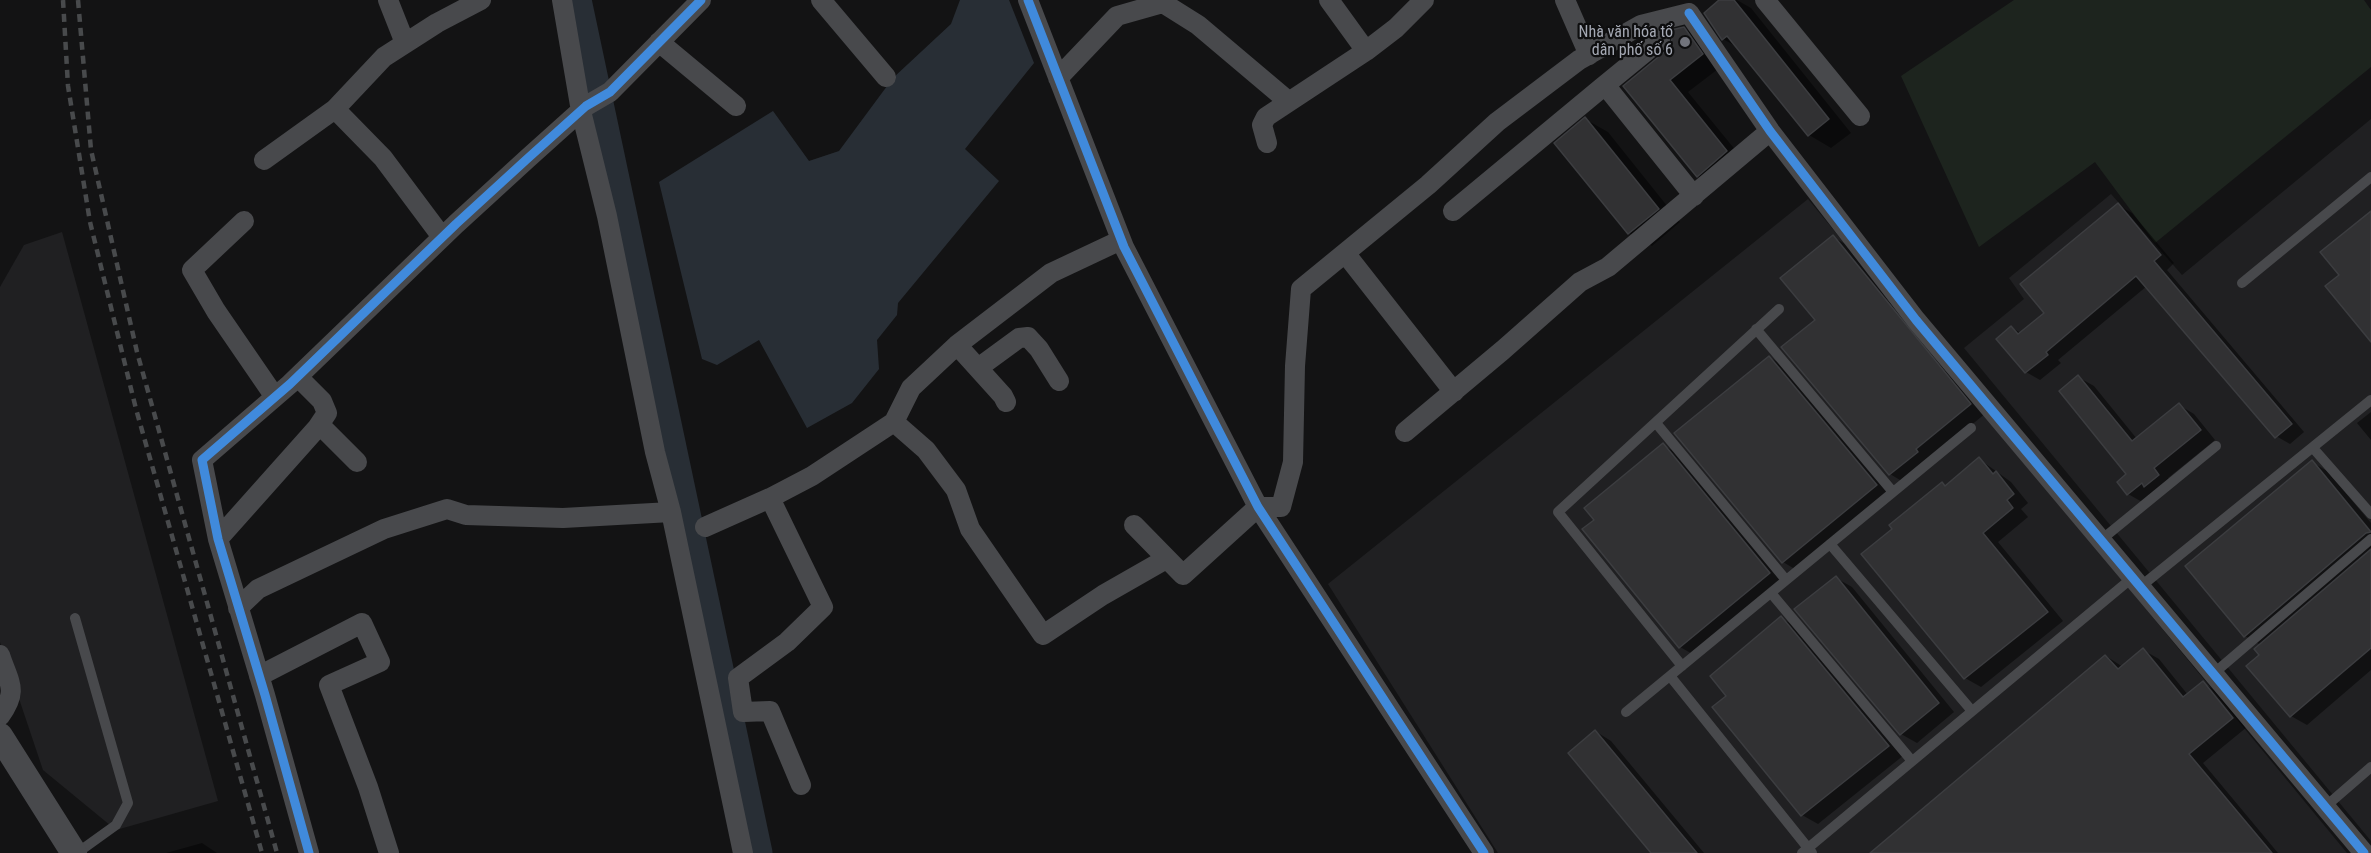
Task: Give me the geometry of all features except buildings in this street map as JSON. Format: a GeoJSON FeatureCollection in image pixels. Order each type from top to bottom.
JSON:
{"type":"FeatureCollection","features":[{"type":"Feature","properties":{"kind":"street"},"geometry":{"type":"LineString","coordinates":[[388,0],[405,44]]}},
{"type":"Feature","properties":{"kind":"street"},"geometry":{"type":"LineString","coordinates":[[264,160],[335,110],[384,57],[481,0]]}},
{"type":"Feature","properties":{"kind":"street"},"geometry":{"type":"LineString","coordinates":[[562,0],[655,452],[671,512],[743,853]]}},
{"type":"Feature","properties":{"kind":"street"},"geometry":{"type":"LineString","coordinates":[[309,853],[260,676],[218,539],[202,460],[298,377],[442,237],[583,108],[610,92],[701,0]]}},
{"type":"Feature","properties":{"kind":"street"},"geometry":{"type":"LineString","coordinates":[[821,0],[886,77]]}},
{"type":"Feature","properties":{"kind":"street"},"geometry":{"type":"LineString","coordinates":[[1028,0],[1121,240],[1258,507],[1484,853]]}},
{"type":"Feature","properties":{"kind":"street"},"geometry":{"type":"LineString","coordinates":[[1329,0],[1366,51]]}},
{"type":"Feature","properties":{"kind":"street"},"geometry":{"type":"LineString","coordinates":[[1267,143],[1262,125],[1266,117],[1288,100],[1366,51],[1396,28],[1424,0]]}},
{"type":"Feature","properties":{"kind":"street"},"geometry":{"type":"LineString","coordinates":[[1565,0],[1589,55]]}},
{"type":"Feature","properties":{"kind":"street"},"geometry":{"type":"LineString","coordinates":[[1765,0],[1860,116]]}},
{"type":"Feature","properties":{"kind":"street"},"geometry":{"type":"LineString","coordinates":[[1058,78],[1117,16],[1163,1],[1198,25],[1288,100]]}},
{"type":"Feature","properties":{"kind":"street"},"geometry":{"type":"LineString","coordinates":[[1134,525],[1183,575],[1258,507],[1281,507],[1293,462],[1295,366],[1301,289],[1428,185],[1497,122],[1589,55],[1641,25],[1691,6],[1770,131],[1916,320],[2364,853]]}},
{"type":"Feature","properties":{"kind":"street"},"geometry":{"type":"LineString","coordinates":[[1453,211],[1660,40]]}},
{"type":"Feature","properties":{"kind":"street"},"geometry":{"type":"LineString","coordinates":[[659,42],[736,106]]}},
{"type":"Feature","properties":{"kind":"street"},"geometry":{"type":"LineString","coordinates":[[1605,85],[1694,196]]}},
{"type":"Feature","properties":{"kind":"street"},"geometry":{"type":"LineString","coordinates":[[335,110],[383,158],[442,237]]}},
{"type":"Feature","properties":{"kind":"street"},"geometry":{"type":"LineString","coordinates":[[1405,432],[1580,282],[1608,267],[1770,131]]}},
{"type":"Feature","properties":{"kind":"street"},"geometry":{"type":"LineString","coordinates":[[244,221],[192,270],[216,311],[275,397]]}},
{"type":"Feature","properties":{"kind":"street"},"geometry":{"type":"LineString","coordinates":[[705,527],[812,476],[894,422],[911,388],[957,345],[1051,273],[1121,240]]}},
{"type":"Feature","properties":{"kind":"street"},"geometry":{"type":"LineString","coordinates":[[1345,253],[1454,392]]}},
{"type":"Feature","properties":{"kind":"street"},"geometry":{"type":"LineString","coordinates":[[978,368],[1019,338],[1028,337],[1040,349],[1059,381]]}},
{"type":"Feature","properties":{"kind":"street"},"geometry":{"type":"LineString","coordinates":[[957,345],[1006,402]]}},
{"type":"Feature","properties":{"kind":"street"},"geometry":{"type":"LineString","coordinates":[[218,539],[327,413],[322,401],[298,377]]}},
{"type":"Feature","properties":{"kind":"street"},"geometry":{"type":"LineString","coordinates":[[894,422],[926,450],[956,490],[970,529],[1043,635],[1103,595],[1166,559]]}},
{"type":"Feature","properties":{"kind":"street"},"geometry":{"type":"LineString","coordinates":[[316,428],[321,426],[357,462]]}},
{"type":"Feature","properties":{"kind":"street"},"geometry":{"type":"LineString","coordinates":[[770,498],[823,607],[787,642],[738,678],[743,712],[770,711],[801,785]]}},
{"type":"Feature","properties":{"kind":"street"},"geometry":{"type":"LineString","coordinates":[[238,608],[258,589],[373,534],[447,509],[466,515],[563,518],[671,512]]}},
{"type":"Feature","properties":{"kind":"street"},"geometry":{"type":"LineString","coordinates":[[260,676],[362,623],[380,662],[329,684],[368,787],[389,853]]}},
{"type":"Feature","properties":{"kind":"street"},"geometry":{"type":"LineString","coordinates":[[0,655],[13,692],[10,702],[0,716]]}},
{"type":"Feature","properties":{"kind":"street"},"geometry":{"type":"LineString","coordinates":[[0,736],[75,853]]}},
{"type":"Feature","properties":{"kind":"lane"},"geometry":{"type":"LineString","coordinates":[[2242,283],[2371,177]]}},
{"type":"Feature","properties":{"kind":"lane"},"geometry":{"type":"LineString","coordinates":[[1682,666],[1558,512],[1779,309]]}},
{"type":"Feature","properties":{"kind":"lane"},"geometry":{"type":"LineString","coordinates":[[1756,329],[1893,492]]}},
{"type":"Feature","properties":{"kind":"lane"},"geometry":{"type":"LineString","coordinates":[[1670,676],[1807,851],[1972,711],[2136,582],[2313,448],[2371,400]]}},
{"type":"Feature","properties":{"kind":"lane"},"geometry":{"type":"LineString","coordinates":[[1656,423],[1786,580]]}},
{"type":"Feature","properties":{"kind":"lane"},"geometry":{"type":"LineString","coordinates":[[1626,712],[1971,428]]}},
{"type":"Feature","properties":{"kind":"lane"},"geometry":{"type":"LineString","coordinates":[[2101,540],[2216,446]]}},
{"type":"Feature","properties":{"kind":"lane"},"geometry":{"type":"LineString","coordinates":[[2313,448],[2371,514]]}},
{"type":"Feature","properties":{"kind":"lane"},"geometry":{"type":"LineString","coordinates":[[2213,674],[2371,539]]}},
{"type":"Feature","properties":{"kind":"lane"},"geometry":{"type":"LineString","coordinates":[[1830,544],[1972,711]]}},
{"type":"Feature","properties":{"kind":"lane"},"geometry":{"type":"LineString","coordinates":[[1771,593],[1912,761]]}},
{"type":"Feature","properties":{"kind":"lane"},"geometry":{"type":"LineString","coordinates":[[75,618],[128,803],[116,825],[75,853]]}},
{"type":"Feature","properties":{"kind":"lane"},"geometry":{"type":"LineString","coordinates":[[2325,807],[2371,767]]}},
{"type":"Feature","properties":{"kind":"shaded area"},"geometry":{"type":"Polygon","coordinates":[[[960,0],[1009,0],[1034,63],[965,149],[999,181],[898,303],[897,315],[877,340],[879,369],[852,403],[807,428],[759,340],[717,365],[702,359],[659,182],[773,111],[809,161],[839,151],[893,78],[951,24],[960,0]]]}},
{"type":"Feature","properties":{"kind":"shaded area"},"geometry":{"type":"Polygon","coordinates":[[[2014,0],[2364,0],[2371,10],[2371,67],[2155,243],[2095,162],[1979,247],[1901,76],[2014,0]]]}},
{"type":"Feature","properties":{"kind":"shaded area"},"geometry":{"type":"Polygon","coordinates":[[[2371,119],[2371,841],[1964,348],[2024,299],[2009,278],[2111,194],[2182,275],[2371,119]]]}},
{"type":"Feature","properties":{"kind":"shaded area"},"geometry":{"type":"Polygon","coordinates":[[[1808,199],[2347,853],[1498,853],[1328,584],[1808,199]]]}},
{"type":"Feature","properties":{"kind":"shaded area"},"geometry":{"type":"Polygon","coordinates":[[[62,232],[218,801],[116,830],[43,770],[0,642],[0,287],[24,245],[62,232]]]}},
{"type":"Feature","properties":{"kind":"waterway"},"geometry":{"type":"LineString","coordinates":[[575,0],[756,853]]}},
{"type":"Feature","properties":{"kind":"railway"},"geometry":{"type":"LineString","coordinates":[[63,0],[68,86],[90,222],[136,409],[262,853]]}},
{"type":"Feature","properties":{"kind":"railway"},"geometry":{"type":"LineString","coordinates":[[78,0],[91,150],[137,352],[277,853]]}},
{"type":"Feature","properties":{"kind":"cycle path"},"geometry":{"type":"LineString","coordinates":[[309,853],[218,539],[202,460],[290,384],[527,159],[586,106],[610,92],[701,0]]}},
{"type":"Feature","properties":{"kind":"cycle path"},"geometry":{"type":"LineString","coordinates":[[1028,0],[1124,247],[1258,507],[1484,853]]}},
{"type":"Feature","properties":{"kind":"cycle path"},"geometry":{"type":"LineString","coordinates":[[1689,13],[1770,131],[1916,320],[2364,853]]}},
{"type":"Feature","properties":{"kind":"place","name":"Nhà văn hóa tổ dân phố số 6"},"geometry":{"type":"Point","coordinates":[1685,42]}}]}
